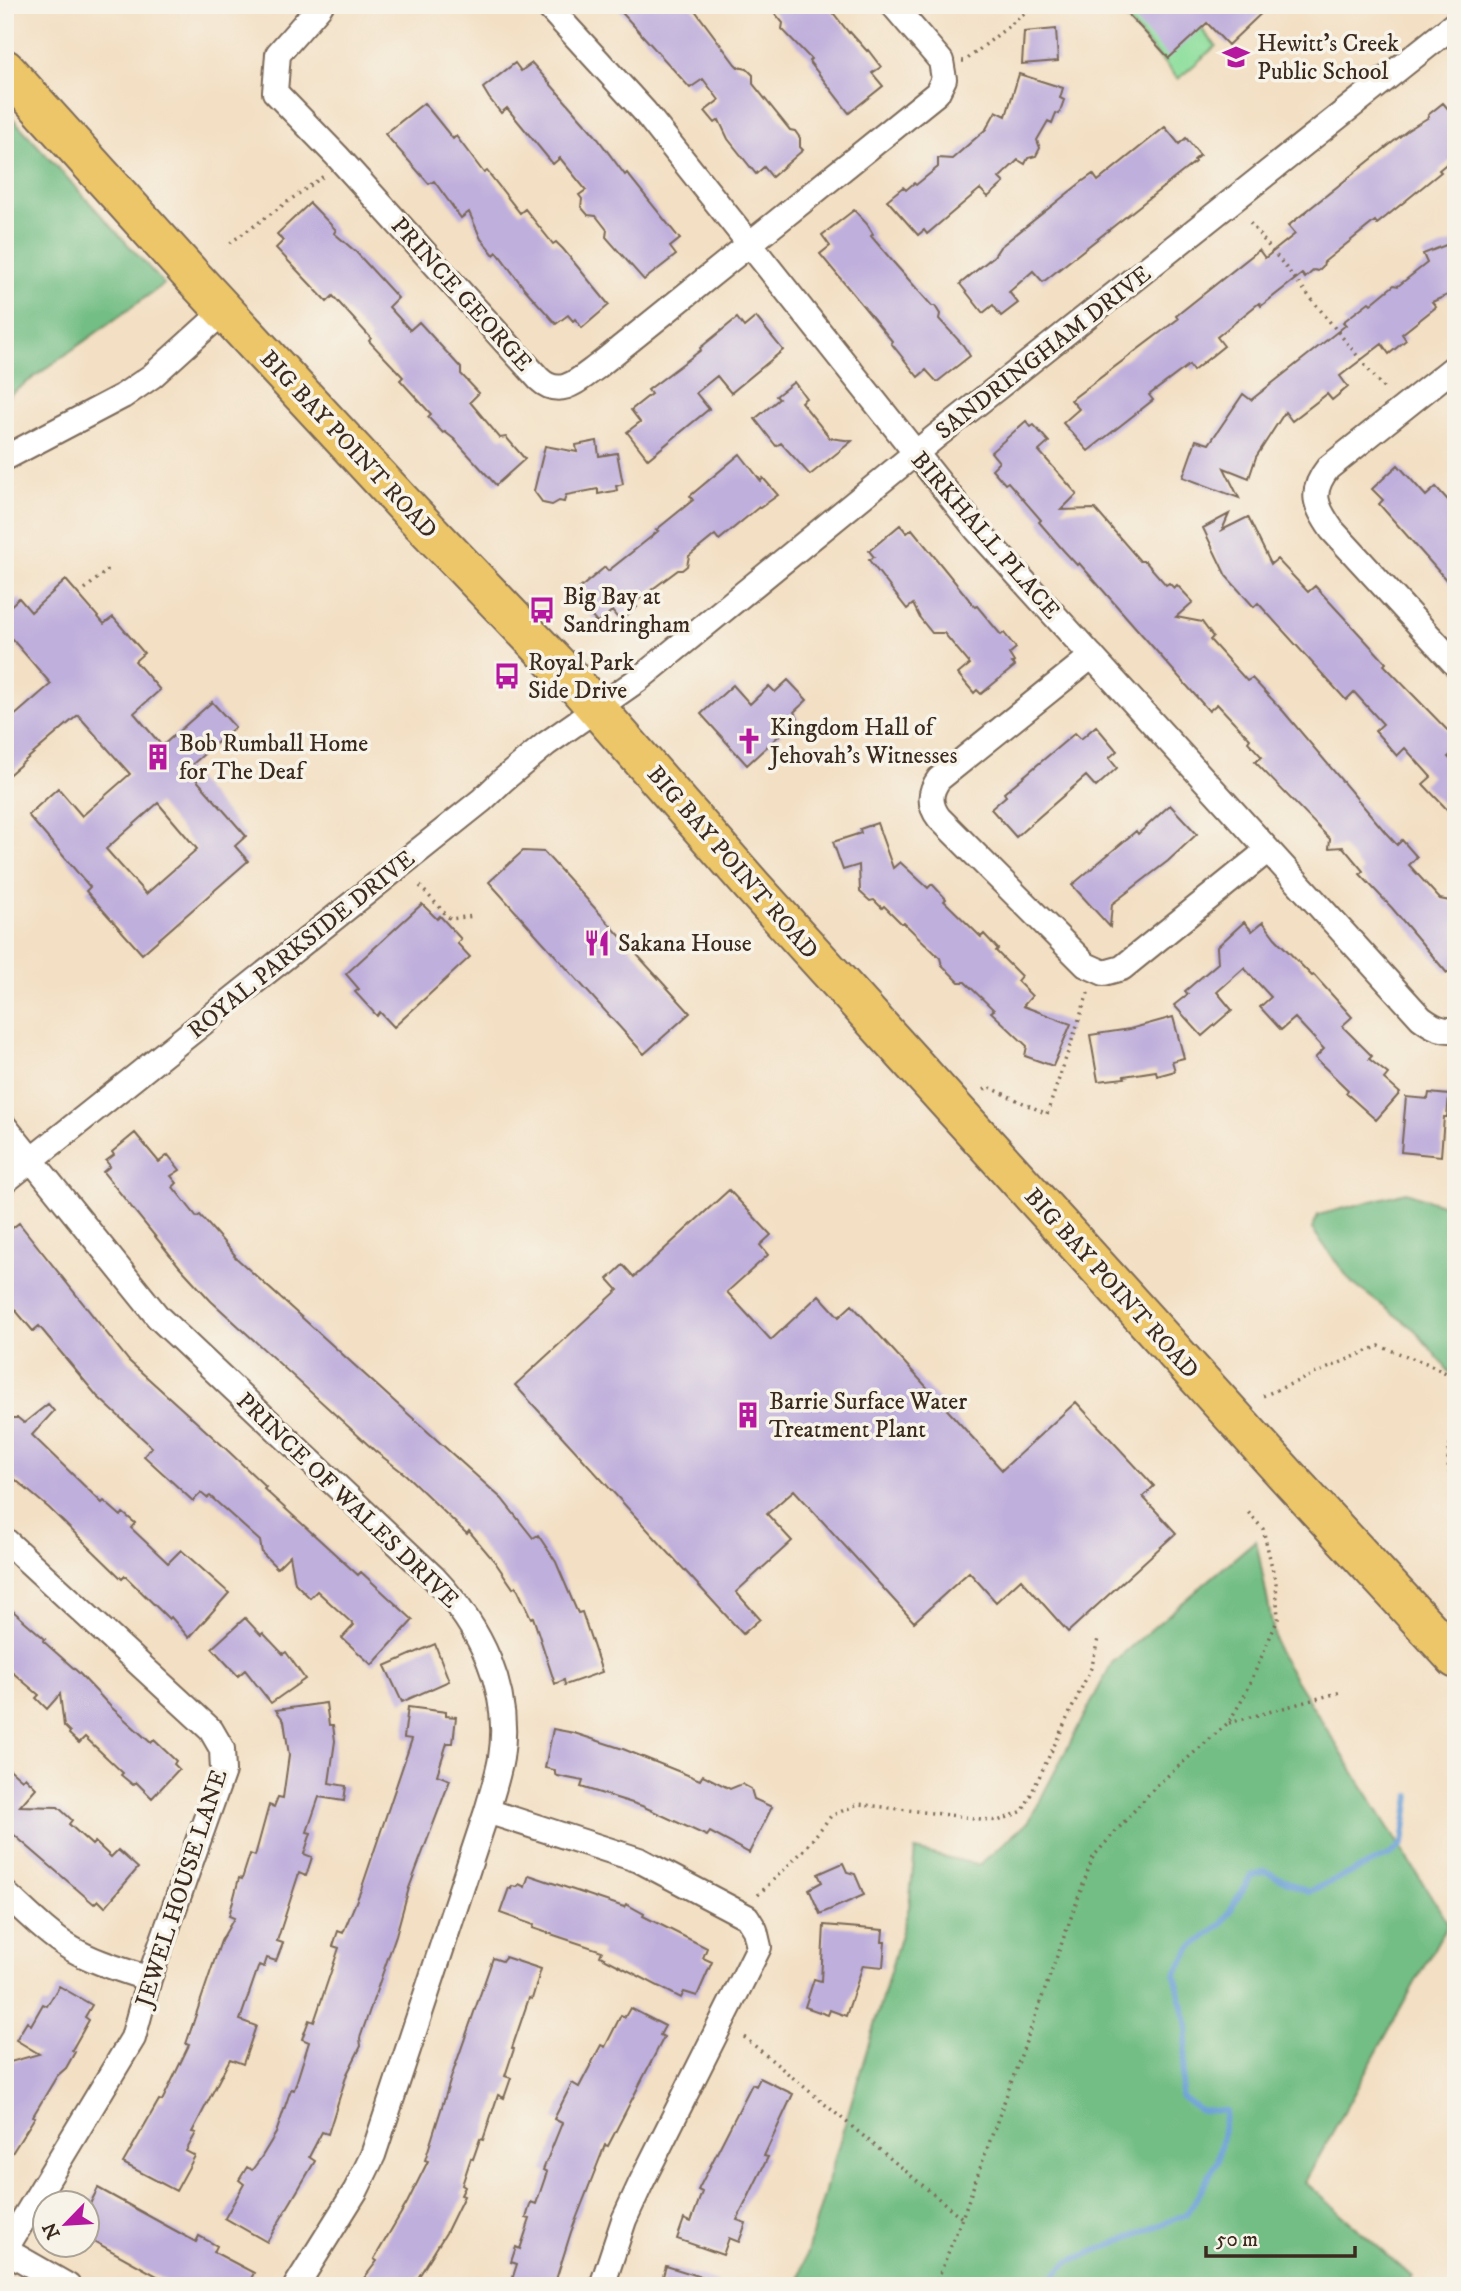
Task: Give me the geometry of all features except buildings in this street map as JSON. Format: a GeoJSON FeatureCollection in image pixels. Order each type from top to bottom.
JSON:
{"type":"FeatureCollection","features":[{"type":"Feature","properties":{"kind":"main road","name":"BIG BAY POINT ROAD"},"geometry":{"type":"LineString","coordinates":[[5,69],[412,513],[597,708],[753,887],[1279,1467],[1456,1658]]}},
{"type":"Feature","properties":{"kind":"street","name":"PRINCE GEORGE"},"geometry":{"type":"LineString","coordinates":[[321,5],[278,54],[275,92],[548,386],[562,388],[572,386],[935,95],[945,76],[939,57]]}},
{"type":"Feature","properties":{"kind":"street","name":"BIRKHALL PLACE"},"geometry":{"type":"LineString","coordinates":[[547,5],[624,88],[977,530],[1421,1018],[1433,1027],[1456,1030]]}},
{"type":"Feature","properties":{"kind":"street"},"geometry":{"type":"LineString","coordinates":[[893,5],[939,57]]}},
{"type":"Feature","properties":{"kind":"street","name":"SANDRINGHAM DRIVE"},"geometry":{"type":"LineString","coordinates":[[597,708],[639,679],[915,453],[1456,23]]}},
{"type":"Feature","properties":{"kind":"street"},"geometry":{"type":"LineString","coordinates":[[5,458],[84,419],[123,396],[152,376],[225,310]]}},
{"type":"Feature","properties":{"kind":"street"},"geometry":{"type":"LineString","coordinates":[[1456,366],[1328,468],[1318,481],[1316,497],[1322,515],[1332,530],[1456,666]]}},
{"type":"Feature","properties":{"kind":"street"},"geometry":{"type":"LineString","coordinates":[[1091,656],[939,779],[931,800],[934,812],[939,818],[1086,965],[1104,973],[1124,966],[1268,850]]}},
{"type":"Feature","properties":{"kind":"street","name":"ROYAL PARKSIDE DRIVE"},"geometry":{"type":"LineString","coordinates":[[5,1181],[482,800],[545,744],[597,708]]}},
{"type":"Feature","properties":{"kind":"street","name":"PRINCE OF WALES DRIVE"},"geometry":{"type":"LineString","coordinates":[[5,1127],[158,1317],[434,1578],[456,1601],[489,1657],[503,1720],[501,1758],[487,1811],[371,2161],[296,2286]]}},
{"type":"Feature","properties":{"kind":"street","name":"JEWEL HOUSE LANE"},"geometry":{"type":"LineString","coordinates":[[5,1540],[211,1730],[222,1749],[223,1770],[149,1979],[133,2038],[5,2250]]}},
{"type":"Feature","properties":{"kind":"street"},"geometry":{"type":"LineString","coordinates":[[487,1811],[639,1860],[747,1917],[755,1930],[759,1947],[641,2183],[624,2220],[602,2286]]}},
{"type":"Feature","properties":{"kind":"street"},"geometry":{"type":"LineString","coordinates":[[5,1893],[70,1948],[94,1960],[149,1979]]}},
{"type":"Feature","properties":{"kind":"street"},"geometry":{"type":"LineString","coordinates":[[5,2250],[68,2286]]}},
{"type":"Feature","properties":{"kind":"path"},"geometry":{"type":"LineString","coordinates":[[939,57],[965,61],[1035,5]]}},
{"type":"Feature","properties":{"kind":"path"},"geometry":{"type":"LineString","coordinates":[[230,243],[329,172]]}},
{"type":"Feature","properties":{"kind":"path"},"geometry":{"type":"LineString","coordinates":[[1250,223],[1385,390]]}},
{"type":"Feature","properties":{"kind":"path"},"geometry":{"type":"LineString","coordinates":[[85,589],[110,568]]}},
{"type":"Feature","properties":{"kind":"path"},"geometry":{"type":"LineString","coordinates":[[420,886],[450,919],[474,916]]}},
{"type":"Feature","properties":{"kind":"path"},"geometry":{"type":"LineString","coordinates":[[984,1090],[989,1087],[1047,1114],[1089,990]]}},
{"type":"Feature","properties":{"kind":"path"},"geometry":{"type":"LineString","coordinates":[[1263,1396],[1379,1346],[1426,1363],[1456,1378]]}},
{"type":"Feature","properties":{"kind":"path"},"geometry":{"type":"LineString","coordinates":[[1456,1431],[1451,1439],[1447,1470],[1456,1495]]}},
{"type":"Feature","properties":{"kind":"path"},"geometry":{"type":"LineString","coordinates":[[935,2286],[1093,1857],[1156,1786],[1228,1723],[1244,1697],[1278,1619],[1276,1584],[1263,1529],[1247,1511]]}},
{"type":"Feature","properties":{"kind":"path"},"geometry":{"type":"LineString","coordinates":[[758,1895],[804,1850],[831,1816],[858,1804],[998,1821],[1023,1811],[1092,1666],[1098,1639]]}},
{"type":"Feature","properties":{"kind":"path"},"geometry":{"type":"LineString","coordinates":[[1228,1723],[1341,1692]]}},
{"type":"Feature","properties":{"kind":"path"},"geometry":{"type":"LineString","coordinates":[[744,2037],[962,2217]]}},
{"type":"Feature","properties":{"kind":"green space"},"geometry":{"type":"Polygon","coordinates":[[[1114,5],[1181,5],[1216,46],[1178,79],[1114,5]]]}},
{"type":"Feature","properties":{"kind":"green space"},"geometry":{"type":"Polygon","coordinates":[[[5,110],[164,284],[5,398],[5,110]]]}},
{"type":"Feature","properties":{"kind":"green space"},"geometry":{"type":"Polygon","coordinates":[[[1406,1192],[1444,1205],[1456,1219],[1456,1380],[1415,1330],[1352,1283],[1312,1229],[1318,1215],[1406,1192]]]}},
{"type":"Feature","properties":{"kind":"green space"},"geometry":{"type":"Polygon","coordinates":[[[1256,1540],[1277,1650],[1448,1923],[1305,2182],[1412,2277],[1405,2286],[797,2286],[909,1907],[915,1850],[979,1865],[1029,1821],[1112,1663],[1256,1540]]]}},
{"type":"Feature","properties":{"kind":"waterway"},"geometry":{"type":"LineString","coordinates":[[1044,2286],[1068,2262],[1187,2214],[1218,2161],[1226,2111],[1199,2110],[1181,2096],[1188,2026],[1175,1975],[1191,1948],[1222,1924],[1251,1876],[1265,1871],[1308,1892],[1390,1855],[1403,1843],[1410,1796]]}},
{"type":"Feature","properties":{"kind":"place","name":"Hewitt's Creek Public School"},"geometry":{"type":"Point","coordinates":[1236,57]}},
{"type":"Feature","properties":{"kind":"place","name":"Big Bay at Sandringham"},"geometry":{"type":"Point","coordinates":[542,610]}},
{"type":"Feature","properties":{"kind":"place","name":"Royal Park Side Drive"},"geometry":{"type":"Point","coordinates":[507,676]}},
{"type":"Feature","properties":{"kind":"place","name":"Kingdom Hall of Jehovah's Witnesses"},"geometry":{"type":"Point","coordinates":[749,741]}},
{"type":"Feature","properties":{"kind":"place","name":"Bob Rumball Home for The Deaf"},"geometry":{"type":"Point","coordinates":[158,757]}},
{"type":"Feature","properties":{"kind":"place","name":"Sakana House"},"geometry":{"type":"Point","coordinates":[597,943]}},
{"type":"Feature","properties":{"kind":"place","name":"Barrie Surface Water Treatment Plant"},"geometry":{"type":"Point","coordinates":[748,1415]}}]}
